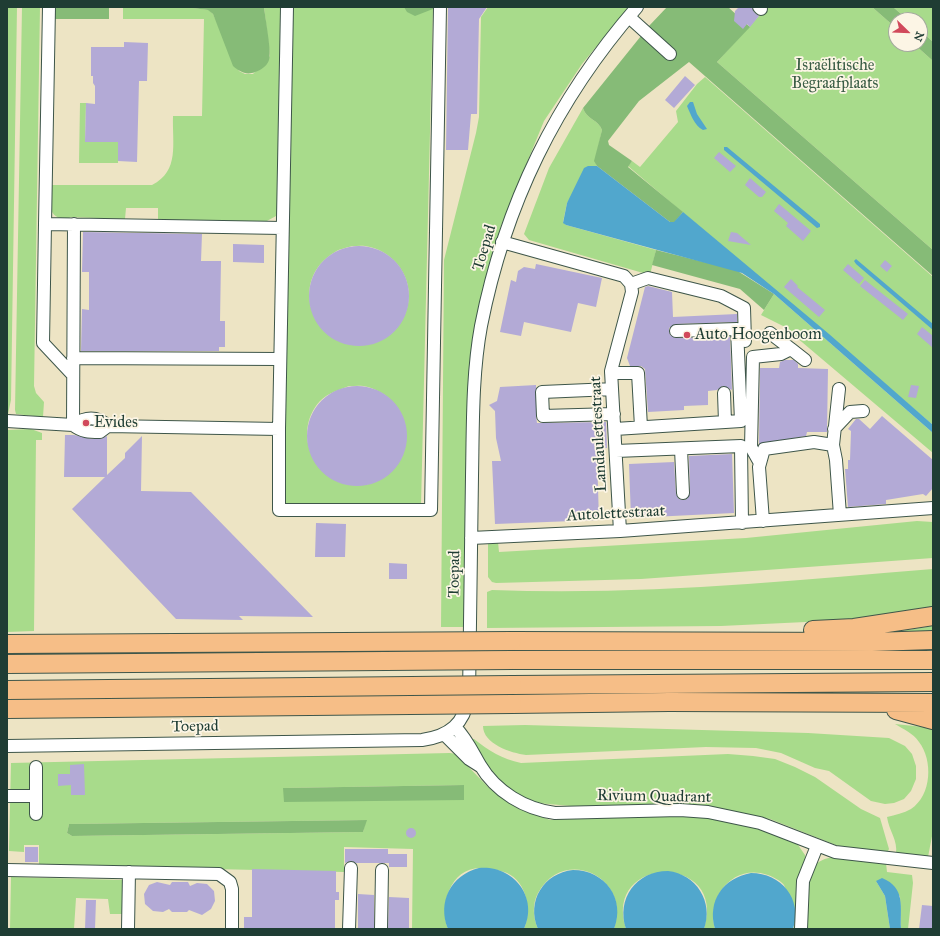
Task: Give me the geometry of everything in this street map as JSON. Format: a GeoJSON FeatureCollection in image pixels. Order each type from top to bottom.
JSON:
{"type":"FeatureCollection","features":[{"type":"Feature","properties":{"kind":"highway"},"geometry":{"type":"LineString","coordinates":[[659,640],[684,635],[854,628],[933,616]]}},
{"type":"Feature","properties":{"kind":"highway"},"geometry":{"type":"LineString","coordinates":[[7,644],[512,640],[872,642],[933,640]]}},
{"type":"Feature","properties":{"kind":"highway"},"geometry":{"type":"LineString","coordinates":[[7,664],[512,660],[933,660]]}},
{"type":"Feature","properties":{"kind":"highway"},"geometry":{"type":"LineString","coordinates":[[7,690],[933,682]]}},
{"type":"Feature","properties":{"kind":"highway"},"geometry":{"type":"LineString","coordinates":[[7,709],[669,702],[933,704]]}},
{"type":"Feature","properties":{"kind":"highway"},"geometry":{"type":"LineString","coordinates":[[874,704],[933,720]]}},
{"type":"Feature","properties":{"kind":"street"},"geometry":{"type":"LineString","coordinates":[[48,7],[43,343],[73,374]]}},
{"type":"Feature","properties":{"kind":"street"},"geometry":{"type":"LineString","coordinates":[[287,7],[282,228],[279,510],[431,510],[440,7]]}},
{"type":"Feature","properties":{"kind":"street","name":"Toepad"},"geometry":{"type":"LineString","coordinates":[[7,746],[422,740],[444,734],[455,727],[463,716],[469,696],[474,390],[481,327],[502,242],[520,194],[555,119],[594,59],[637,7]]}},
{"type":"Feature","properties":{"kind":"street"},"geometry":{"type":"LineString","coordinates":[[629,17],[670,54]]}},
{"type":"Feature","properties":{"kind":"street"},"geometry":{"type":"LineString","coordinates":[[45,224],[282,228]]}},
{"type":"Feature","properties":{"kind":"street"},"geometry":{"type":"LineString","coordinates":[[73,425],[74,224]]}},
{"type":"Feature","properties":{"kind":"street"},"geometry":{"type":"LineString","coordinates":[[502,242],[624,276],[631,284],[648,278],[722,296],[744,308],[746,388],[741,394]]}},
{"type":"Feature","properties":{"kind":"street","name":"Landaulettestraat"},"geometry":{"type":"LineString","coordinates":[[620,531],[611,373],[632,292],[631,284]]}},
{"type":"Feature","properties":{"kind":"street"},"geometry":{"type":"LineString","coordinates":[[615,429],[741,421],[737,329],[676,332]]}},
{"type":"Feature","properties":{"kind":"street"},"geometry":{"type":"LineString","coordinates":[[770,333],[805,360]]}},
{"type":"Feature","properties":{"kind":"street"},"geometry":{"type":"LineString","coordinates":[[760,463],[751,447],[753,357],[781,354],[791,349]]}},
{"type":"Feature","properties":{"kind":"street"},"geometry":{"type":"LineString","coordinates":[[73,358],[280,359]]}},
{"type":"Feature","properties":{"kind":"street"},"geometry":{"type":"LineString","coordinates":[[611,373],[638,373],[641,427]]}},
{"type":"Feature","properties":{"kind":"street"},"geometry":{"type":"LineString","coordinates":[[612,389],[542,392],[543,416],[614,414]]}},
{"type":"Feature","properties":{"kind":"street"},"geometry":{"type":"LineString","coordinates":[[838,389],[833,445],[836,460],[840,515]]}},
{"type":"Feature","properties":{"kind":"street"},"geometry":{"type":"LineString","coordinates":[[724,393],[725,422]]}},
{"type":"Feature","properties":{"kind":"street"},"geometry":{"type":"LineString","coordinates":[[834,429],[850,412],[863,411]]}},
{"type":"Feature","properties":{"kind":"street"},"geometry":{"type":"LineString","coordinates":[[9,421],[73,425],[81,432],[100,432],[108,426],[279,429]]}},
{"type":"Feature","properties":{"kind":"street"},"geometry":{"type":"LineString","coordinates":[[763,521],[759,468],[764,449],[814,442],[833,445]]}},
{"type":"Feature","properties":{"kind":"street"},"geometry":{"type":"LineString","coordinates":[[616,451],[741,446],[742,523]]}},
{"type":"Feature","properties":{"kind":"street"},"geometry":{"type":"LineString","coordinates":[[680,449],[682,493]]}},
{"type":"Feature","properties":{"kind":"street","name":"Autolettestraat"},"geometry":{"type":"LineString","coordinates":[[471,538],[620,531],[933,508]]}},
{"type":"Feature","properties":{"kind":"street","name":"Rivium Quadrant"},"geometry":{"type":"LineString","coordinates":[[455,727],[466,738],[481,766],[505,793],[522,803],[542,811],[555,813],[680,810],[708,812],[760,823],[817,846],[845,854],[933,863]]}},
{"type":"Feature","properties":{"kind":"street","name":"Rivium Quadrant"},"geometry":{"type":"LineString","coordinates":[[444,734],[469,759],[481,766]]}},
{"type":"Feature","properties":{"kind":"street"},"geometry":{"type":"LineString","coordinates":[[36,767],[36,814]]}},
{"type":"Feature","properties":{"kind":"street"},"geometry":{"type":"LineString","coordinates":[[7,796],[36,796]]}},
{"type":"Feature","properties":{"kind":"street"},"geometry":{"type":"LineString","coordinates":[[801,929],[803,881],[817,846]]}},
{"type":"Feature","properties":{"kind":"street"},"geometry":{"type":"LineString","coordinates":[[349,929],[351,868]]}},
{"type":"Feature","properties":{"kind":"street"},"geometry":{"type":"LineString","coordinates":[[7,870],[219,874],[230,882],[232,889],[232,929]]}},
{"type":"Feature","properties":{"kind":"street"},"geometry":{"type":"LineString","coordinates":[[382,870],[382,929]]}},
{"type":"Feature","properties":{"kind":"street"},"geometry":{"type":"LineString","coordinates":[[128,872],[128,929]]}},
{"type":"Feature","properties":{"kind":"green space"},"geometry":{"type":"Polygon","coordinates":[[[7,7],[17,7],[11,400],[8,414],[7,7]]]}},
{"type":"Feature","properties":{"kind":"green space"},"geometry":{"type":"Polygon","coordinates":[[[22,7],[40,7],[34,386],[36,393],[44,402],[43,417],[16,414],[15,410],[22,7]]]}},
{"type":"Feature","properties":{"kind":"green space"},"geometry":{"type":"Polygon","coordinates":[[[49,7],[109,7],[109,19],[49,19],[49,7]]]}},
{"type":"Feature","properties":{"kind":"green space"},"geometry":{"type":"Polygon","coordinates":[[[123,7],[185,7],[209,10],[213,14],[239,71],[245,74],[253,74],[270,56],[264,7],[283,7],[278,210],[276,216],[265,222],[158,220],[158,208],[126,208],[125,219],[70,217],[69,219],[61,218],[53,213],[51,209],[52,185],[152,185],[161,179],[171,164],[173,155],[173,116],[202,116],[204,19],[123,19],[123,7]]]}},
{"type":"Feature","properties":{"kind":"green space"},"geometry":{"type":"Polygon","coordinates":[[[185,7],[264,7],[270,50],[270,56],[267,64],[262,69],[252,73],[246,73],[238,70],[233,66],[213,14],[208,10],[185,7]]]}},
{"type":"Feature","properties":{"kind":"green space"},"geometry":{"type":"Polygon","coordinates":[[[290,7],[433,7],[421,506],[282,503],[290,7]],[[352,246],[337,251],[319,266],[311,282],[310,300],[315,317],[325,331],[340,341],[358,345],[379,341],[394,331],[407,310],[409,294],[405,276],[394,261],[387,255],[370,247],[352,246]],[[349,386],[330,394],[320,401],[311,414],[307,428],[308,443],[312,456],[320,468],[331,477],[344,483],[360,485],[382,478],[398,462],[403,454],[405,444],[405,425],[398,408],[385,395],[366,386],[349,386]]]}},
{"type":"Feature","properties":{"kind":"green space"},"geometry":{"type":"Polygon","coordinates":[[[404,7],[438,7],[415,16],[407,12],[404,7]]]}},
{"type":"Feature","properties":{"kind":"green space"},"geometry":{"type":"Polygon","coordinates":[[[488,7],[629,7],[582,64],[544,121],[501,226],[476,319],[468,381],[465,627],[441,627],[444,260],[479,117],[481,17],[488,7]]]}},
{"type":"Feature","properties":{"kind":"green space"},"geometry":{"type":"Polygon","coordinates":[[[667,7],[728,7],[750,27],[717,62],[933,250],[933,276],[689,62],[639,101],[608,141],[609,145],[632,161],[628,167],[683,212],[674,223],[670,222],[597,166],[594,161],[602,130],[598,124],[587,115],[583,108],[649,26],[667,7]]]}},
{"type":"Feature","properties":{"kind":"green space","name":"Israëlitische Begraafplaats"},"geometry":{"type":"Polygon","coordinates":[[[767,7],[872,7],[888,21],[888,52],[923,52],[933,61],[933,250],[717,62],[767,7]]]}},
{"type":"Feature","properties":{"kind":"green space"},"geometry":{"type":"Polygon","coordinates":[[[872,7],[893,7],[899,12],[888,12],[888,21],[872,7]]]}},
{"type":"Feature","properties":{"kind":"green space"},"geometry":{"type":"Polygon","coordinates":[[[893,7],[933,7],[933,42],[928,37],[928,12],[899,12],[893,7]]]}},
{"type":"Feature","properties":{"kind":"green space"},"geometry":{"type":"Polygon","coordinates":[[[928,37],[933,42],[933,61],[923,52],[928,52],[928,37]]]}},
{"type":"Feature","properties":{"kind":"green space"},"geometry":{"type":"Polygon","coordinates":[[[705,77],[933,277],[933,425],[628,166],[632,161],[640,167],[678,122],[676,111],[697,84],[705,77]]]}},
{"type":"Feature","properties":{"kind":"green space"},"geometry":{"type":"Polygon","coordinates":[[[80,103],[86,103],[85,142],[119,119],[118,163],[79,163],[80,103]]]}},
{"type":"Feature","properties":{"kind":"green space"},"geometry":{"type":"Polygon","coordinates":[[[583,108],[587,115],[598,124],[602,130],[595,161],[597,166],[593,166],[567,203],[563,222],[566,225],[656,250],[650,275],[529,240],[524,234],[549,168],[583,108]]]}},
{"type":"Feature","properties":{"kind":"green space"},"geometry":{"type":"Polygon","coordinates":[[[656,250],[736,270],[774,294],[764,310],[740,289],[652,265],[656,250]]]}},
{"type":"Feature","properties":{"kind":"green space"},"geometry":{"type":"Polygon","coordinates":[[[774,294],[933,433],[933,453],[783,326],[761,315],[774,294]]]}},
{"type":"Feature","properties":{"kind":"green space"},"geometry":{"type":"Polygon","coordinates":[[[31,429],[42,433],[42,440],[36,440],[34,631],[7,632],[7,430],[31,429]]]}},
{"type":"Feature","properties":{"kind":"green space"},"geometry":{"type":"Polygon","coordinates":[[[917,521],[933,522],[933,558],[641,579],[496,583],[492,582],[488,577],[488,544],[498,542],[499,552],[746,538],[917,521]]]}},
{"type":"Feature","properties":{"kind":"green space"},"geometry":{"type":"Polygon","coordinates":[[[933,569],[933,608],[848,620],[721,626],[487,628],[487,592],[492,590],[602,591],[658,589],[933,569]]]}},
{"type":"Feature","properties":{"kind":"green space"},"geometry":{"type":"Polygon","coordinates":[[[933,626],[933,632],[882,634],[933,626]]]}},
{"type":"Feature","properties":{"kind":"green space"},"geometry":{"type":"Polygon","coordinates":[[[895,724],[933,728],[933,831],[928,857],[896,854],[895,840],[888,822],[887,817],[911,809],[918,803],[923,795],[928,777],[927,758],[924,749],[917,739],[895,724]]]}},
{"type":"Feature","properties":{"kind":"green space"},"geometry":{"type":"Polygon","coordinates":[[[525,725],[808,733],[889,738],[905,746],[912,754],[916,766],[916,779],[911,791],[904,799],[894,803],[885,804],[871,801],[829,771],[815,768],[781,753],[756,748],[706,747],[526,755],[506,750],[493,743],[484,732],[483,726],[525,725]]]}},
{"type":"Feature","properties":{"kind":"green space"},"geometry":{"type":"Polygon","coordinates":[[[471,739],[474,739],[490,751],[502,757],[521,763],[728,754],[775,759],[815,777],[861,809],[880,818],[889,849],[887,853],[841,847],[770,819],[706,806],[671,804],[582,807],[537,803],[525,799],[505,786],[480,757],[471,739]]]}},
{"type":"Feature","properties":{"kind":"green space"},"geometry":{"type":"Polygon","coordinates":[[[456,754],[490,789],[517,808],[550,820],[615,817],[701,817],[734,822],[768,830],[796,842],[805,855],[806,864],[799,929],[793,929],[795,924],[784,885],[768,875],[756,873],[744,874],[734,878],[725,885],[719,894],[715,905],[713,917],[715,929],[704,929],[707,904],[699,886],[684,876],[665,872],[646,876],[631,887],[623,904],[626,929],[614,929],[617,911],[613,895],[605,882],[592,874],[578,870],[563,871],[549,879],[536,897],[534,911],[538,929],[524,929],[528,914],[526,898],[519,883],[514,877],[507,873],[494,869],[480,868],[461,874],[454,881],[449,890],[445,910],[448,929],[412,929],[413,849],[344,847],[344,872],[39,865],[39,845],[24,845],[24,852],[9,851],[11,763],[456,754]],[[464,785],[283,788],[464,800],[464,785]],[[366,820],[69,824],[67,833],[72,836],[363,832],[366,820]]]}},
{"type":"Feature","properties":{"kind":"green space"},"geometry":{"type":"Polygon","coordinates":[[[464,785],[464,800],[284,802],[283,788],[464,785]]]}},
{"type":"Feature","properties":{"kind":"green space"},"geometry":{"type":"Polygon","coordinates":[[[367,820],[363,832],[72,836],[67,833],[69,824],[367,820]]]}},
{"type":"Feature","properties":{"kind":"green space"},"geometry":{"type":"Polygon","coordinates":[[[834,857],[886,863],[887,872],[912,875],[913,883],[908,929],[901,929],[900,896],[876,881],[885,896],[890,929],[805,929],[804,895],[809,874],[814,866],[822,860],[834,857]]]}},
{"type":"Feature","properties":{"kind":"green space"},"geometry":{"type":"Polygon","coordinates":[[[11,877],[124,880],[123,914],[110,914],[108,899],[76,898],[74,929],[10,929],[11,877]]]}},
{"type":"Feature","properties":{"kind":"water"},"geometry":{"type":"Polygon","coordinates":[[[690,102],[693,102],[697,114],[707,129],[703,130],[695,123],[687,106],[690,102]]]}},
{"type":"Feature","properties":{"kind":"water"},"geometry":{"type":"Polygon","coordinates":[[[724,147],[727,147],[820,224],[820,227],[817,228],[724,150],[724,147]]]}},
{"type":"Feature","properties":{"kind":"water"},"geometry":{"type":"Polygon","coordinates":[[[588,166],[597,166],[670,222],[674,222],[683,212],[829,334],[933,425],[933,433],[774,294],[742,273],[563,223],[567,203],[584,168],[588,166]]]}},
{"type":"Feature","properties":{"kind":"water"},"geometry":{"type":"Polygon","coordinates":[[[856,259],[933,324],[933,330],[856,264],[854,261],[856,259]]]}},
{"type":"Feature","properties":{"kind":"water"},"geometry":{"type":"Polygon","coordinates":[[[479,868],[491,868],[502,872],[520,885],[528,906],[528,917],[524,929],[448,929],[444,909],[449,891],[454,883],[461,877],[479,868]]]}},
{"type":"Feature","properties":{"kind":"water"},"geometry":{"type":"Polygon","coordinates":[[[573,870],[584,871],[595,875],[610,888],[615,897],[617,907],[617,918],[614,929],[538,929],[534,908],[540,890],[554,877],[563,872],[573,870]]]}},
{"type":"Feature","properties":{"kind":"water"},"geometry":{"type":"Polygon","coordinates":[[[668,871],[678,873],[687,878],[700,891],[707,909],[704,929],[626,929],[624,907],[626,897],[631,889],[638,881],[647,876],[657,872],[668,871]]]}},
{"type":"Feature","properties":{"kind":"water"},"geometry":{"type":"Polygon","coordinates":[[[751,873],[762,874],[772,878],[787,890],[792,898],[795,908],[793,929],[715,929],[713,909],[715,900],[720,892],[732,880],[751,873]]]}},
{"type":"Feature","properties":{"kind":"water"},"geometry":{"type":"Polygon","coordinates":[[[882,878],[890,882],[898,892],[901,905],[901,929],[890,929],[885,896],[876,881],[882,878]]]}},
{"type":"Feature","properties":{"kind":"building"},"geometry":{"type":"Polygon","coordinates":[[[448,7],[487,7],[479,19],[477,114],[471,114],[468,150],[446,150],[448,7]]]}},
{"type":"Feature","properties":{"kind":"building"},"geometry":{"type":"Polygon","coordinates":[[[739,7],[752,7],[754,12],[759,16],[750,27],[747,24],[743,29],[734,21],[735,11],[739,7]]]}},
{"type":"Feature","properties":{"kind":"building"},"geometry":{"type":"Polygon","coordinates":[[[124,42],[148,43],[147,81],[139,81],[137,162],[118,161],[118,142],[85,142],[86,103],[95,104],[95,86],[93,83],[93,76],[91,76],[91,47],[124,47],[124,42]]]}},
{"type":"Feature","properties":{"kind":"building"},"geometry":{"type":"Polygon","coordinates":[[[685,76],[695,85],[674,108],[665,100],[685,76]]]}},
{"type":"Feature","properties":{"kind":"building"},"geometry":{"type":"Polygon","coordinates":[[[719,152],[736,166],[730,172],[714,158],[719,152]]]}},
{"type":"Feature","properties":{"kind":"building"},"geometry":{"type":"Polygon","coordinates":[[[750,178],[766,192],[762,197],[759,197],[745,185],[750,178]]]}},
{"type":"Feature","properties":{"kind":"building"},"geometry":{"type":"Polygon","coordinates":[[[779,204],[811,231],[803,241],[786,226],[788,223],[774,211],[779,204]]]}},
{"type":"Feature","properties":{"kind":"building"},"geometry":{"type":"Polygon","coordinates":[[[83,232],[202,234],[201,261],[221,261],[220,321],[225,321],[225,347],[219,347],[219,351],[81,351],[82,309],[89,310],[89,272],[82,272],[83,232]]]}},
{"type":"Feature","properties":{"kind":"building"},"geometry":{"type":"Polygon","coordinates":[[[731,232],[737,233],[751,245],[728,241],[731,232]]]}},
{"type":"Feature","properties":{"kind":"building"},"geometry":{"type":"Polygon","coordinates":[[[233,244],[264,245],[264,263],[233,262],[233,244]]]}},
{"type":"Feature","properties":{"kind":"building"},"geometry":{"type":"Polygon","coordinates":[[[359,246],[378,250],[394,261],[405,277],[409,296],[405,315],[394,331],[378,342],[359,346],[340,342],[324,331],[313,315],[309,296],[313,277],[324,261],[340,250],[359,246]]]}},
{"type":"Feature","properties":{"kind":"building"},"geometry":{"type":"Polygon","coordinates":[[[885,260],[892,266],[887,272],[880,266],[885,260]]]}},
{"type":"Feature","properties":{"kind":"building"},"geometry":{"type":"Polygon","coordinates":[[[536,264],[602,278],[596,307],[578,303],[571,332],[524,322],[521,336],[500,332],[511,280],[516,282],[518,271],[524,267],[535,269],[536,264]]]}},
{"type":"Feature","properties":{"kind":"building"},"geometry":{"type":"Polygon","coordinates":[[[848,264],[864,278],[859,284],[843,270],[848,264]]]}},
{"type":"Feature","properties":{"kind":"building"},"geometry":{"type":"Polygon","coordinates":[[[791,279],[798,286],[797,287],[825,310],[819,317],[784,287],[791,279]]]}},
{"type":"Feature","properties":{"kind":"building"},"geometry":{"type":"Polygon","coordinates":[[[865,280],[908,314],[903,320],[860,286],[865,280]]]}},
{"type":"Feature","properties":{"kind":"building","name":"Auto Hoogenboom"},"geometry":{"type":"Polygon","coordinates":[[[648,286],[672,292],[673,317],[737,314],[737,322],[676,324],[669,328],[670,335],[676,338],[730,337],[732,390],[723,386],[717,390],[708,391],[708,405],[684,406],[684,410],[648,412],[645,369],[641,366],[630,366],[627,358],[645,287],[648,286]]]}},
{"type":"Feature","properties":{"kind":"building"},"geometry":{"type":"Polygon","coordinates":[[[922,327],[933,336],[933,348],[917,334],[922,327]]]}},
{"type":"Feature","properties":{"kind":"building"},"geometry":{"type":"Polygon","coordinates":[[[785,360],[794,360],[798,364],[798,368],[828,369],[827,432],[807,432],[806,436],[759,444],[760,368],[779,368],[780,362],[785,360]]]}},
{"type":"Feature","properties":{"kind":"building"},"geometry":{"type":"Polygon","coordinates":[[[536,385],[537,423],[606,422],[607,448],[600,448],[601,456],[597,456],[599,520],[495,524],[492,461],[501,461],[496,438],[495,411],[489,405],[497,401],[500,387],[536,385]]]}},
{"type":"Feature","properties":{"kind":"building"},"geometry":{"type":"Polygon","coordinates":[[[911,385],[919,386],[916,398],[908,397],[911,385]]]}},
{"type":"Feature","properties":{"kind":"building"},"geometry":{"type":"Polygon","coordinates":[[[357,386],[376,390],[392,401],[403,417],[407,436],[403,455],[392,471],[376,482],[357,486],[338,482],[322,471],[311,455],[307,436],[311,417],[322,401],[338,390],[357,386]]]}},
{"type":"Feature","properties":{"kind":"building"},"geometry":{"type":"Polygon","coordinates":[[[882,416],[933,460],[933,488],[926,496],[923,494],[886,500],[886,504],[848,507],[845,469],[848,469],[848,460],[850,460],[851,431],[848,429],[856,419],[859,419],[870,429],[882,416]]]}},
{"type":"Feature","properties":{"kind":"building"},"geometry":{"type":"Polygon","coordinates":[[[65,435],[74,435],[92,439],[100,439],[107,436],[107,475],[125,458],[125,453],[142,436],[141,491],[191,492],[313,617],[239,616],[243,620],[176,619],[72,509],[105,477],[64,477],[65,435]]]}},
{"type":"Feature","properties":{"kind":"building"},"geometry":{"type":"Polygon","coordinates":[[[732,454],[734,513],[631,518],[629,464],[674,462],[676,494],[679,499],[684,500],[687,499],[690,493],[689,456],[732,454]]]}},
{"type":"Feature","properties":{"kind":"building"},"geometry":{"type":"Polygon","coordinates":[[[316,523],[346,524],[345,557],[315,557],[316,523]]]}},
{"type":"Feature","properties":{"kind":"building"},"geometry":{"type":"Polygon","coordinates":[[[389,563],[407,564],[407,579],[389,579],[389,563]]]}},
{"type":"Feature","properties":{"kind":"building"},"geometry":{"type":"Polygon","coordinates":[[[84,764],[85,795],[71,795],[71,785],[58,786],[58,774],[70,774],[70,765],[84,764]]]}},
{"type":"Feature","properties":{"kind":"building"},"geometry":{"type":"Polygon","coordinates":[[[409,828],[413,828],[415,829],[415,837],[409,838],[406,835],[406,831],[409,828]]]}},
{"type":"Feature","properties":{"kind":"building"},"geometry":{"type":"Polygon","coordinates":[[[25,847],[38,847],[38,862],[25,862],[25,847]]]}},
{"type":"Feature","properties":{"kind":"building"},"geometry":{"type":"Polygon","coordinates":[[[345,849],[388,849],[388,854],[407,854],[407,867],[389,867],[389,863],[356,863],[351,861],[345,863],[345,849]]]}},
{"type":"Feature","properties":{"kind":"building"},"geometry":{"type":"Polygon","coordinates":[[[252,869],[336,871],[336,892],[339,892],[339,900],[335,900],[335,929],[244,929],[244,917],[252,917],[252,869]]]}},
{"type":"Feature","properties":{"kind":"building"},"geometry":{"type":"Polygon","coordinates":[[[157,882],[170,885],[172,882],[188,882],[190,886],[197,883],[207,884],[214,891],[215,901],[211,909],[202,915],[189,910],[187,912],[172,912],[169,909],[163,912],[153,911],[145,904],[144,894],[149,885],[157,882]]]}},
{"type":"Feature","properties":{"kind":"building"},"geometry":{"type":"Polygon","coordinates":[[[358,894],[374,895],[374,928],[358,928],[358,894]]]}},
{"type":"Feature","properties":{"kind":"building"},"geometry":{"type":"Polygon","coordinates":[[[389,897],[409,898],[409,929],[388,929],[389,897]]]}},
{"type":"Feature","properties":{"kind":"building"},"geometry":{"type":"Polygon","coordinates":[[[86,900],[96,900],[95,929],[85,929],[86,900]]]}},
{"type":"Feature","properties":{"kind":"building"},"geometry":{"type":"Polygon","coordinates":[[[922,905],[933,906],[933,929],[919,929],[922,905]]]}},
{"type":"Feature","properties":{"kind":"place","name":"Auto Hoogenboom"},"geometry":{"type":"Point","coordinates":[687,335]}},
{"type":"Feature","properties":{"kind":"place","name":"Evides"},"geometry":{"type":"Point","coordinates":[86,423]}}]}
